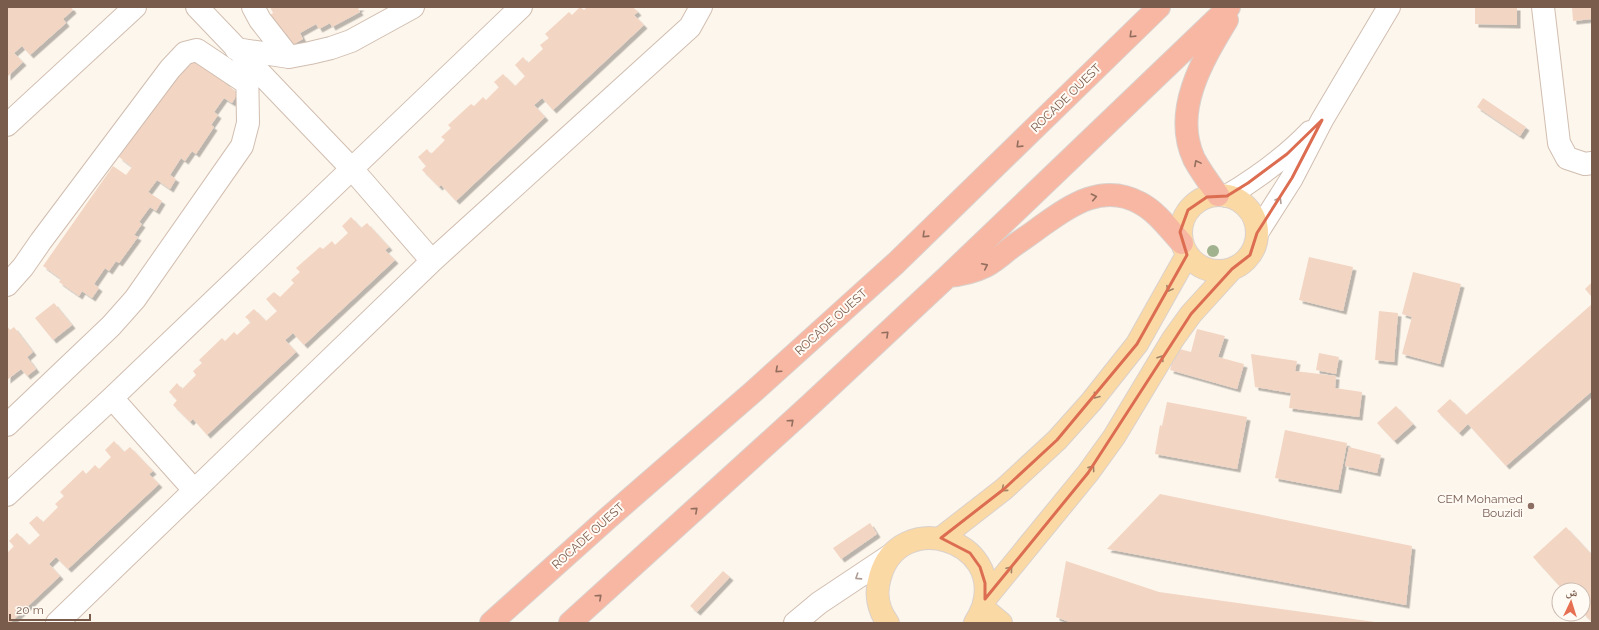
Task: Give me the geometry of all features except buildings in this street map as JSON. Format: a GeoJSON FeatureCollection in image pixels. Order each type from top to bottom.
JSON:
{"type":"FeatureCollection","features":[{"type":"Feature","properties":{"kind":"highway","name":"ROCADE OUEST"},"geometry":{"type":"LineString","coordinates":[[491,623],[608,518],[753,392],[896,263],[1159,7]]}},
{"type":"Feature","properties":{"kind":"highway"},"geometry":{"type":"LineString","coordinates":[[570,623],[810,405],[948,276],[1229,7]]}},
{"type":"Feature","properties":{"kind":"highway"},"geometry":{"type":"LineString","coordinates":[[1223,195],[1204,176],[1194,159],[1188,140],[1186,121],[1188,101],[1194,83],[1207,53],[1234,7]]}},
{"type":"Feature","properties":{"kind":"highway"},"geometry":{"type":"LineString","coordinates":[[948,276],[961,275],[986,266],[1073,205],[1089,198],[1106,195],[1123,197],[1140,203],[1154,213],[1185,249]]}},
{"type":"Feature","properties":{"kind":"main road"},"geometry":{"type":"LineString","coordinates":[[1223,195],[1237,199],[1245,205],[1252,213],[1256,222],[1257,232],[1256,244],[1250,255],[1242,264],[1232,269],[1219,272],[1207,270],[1196,264],[1185,249],[1180,232],[1183,220],[1188,210],[1196,202],[1207,197],[1223,195]]}},
{"type":"Feature","properties":{"kind":"main road"},"geometry":{"type":"LineString","coordinates":[[941,538],[1004,489],[1057,440],[1091,402],[1137,344],[1185,249]]}},
{"type":"Feature","properties":{"kind":"main road"},"geometry":{"type":"LineString","coordinates":[[981,610],[1088,474],[1114,437],[1173,339],[1191,314],[1232,269]]}},
{"type":"Feature","properties":{"kind":"main road"},"geometry":{"type":"LineString","coordinates":[[888,623],[878,601],[878,585],[882,569],[891,555],[905,544],[923,538],[941,538],[957,544],[970,553],[980,567],[985,583],[981,610]]}},
{"type":"Feature","properties":{"kind":"main road"},"geometry":{"type":"LineString","coordinates":[[981,610],[1001,623]]}},
{"type":"Feature","properties":{"kind":"street"},"geometry":{"type":"LineString","coordinates":[[7,125],[135,7]]}},
{"type":"Feature","properties":{"kind":"street"},"geometry":{"type":"LineString","coordinates":[[197,7],[352,169],[432,261]]}},
{"type":"Feature","properties":{"kind":"street"},"geometry":{"type":"LineString","coordinates":[[253,7],[260,20],[288,57]]}},
{"type":"Feature","properties":{"kind":"street"},"geometry":{"type":"LineString","coordinates":[[242,55],[288,57],[324,50],[351,41],[413,7]]}},
{"type":"Feature","properties":{"kind":"street"},"geometry":{"type":"LineString","coordinates":[[7,495],[112,398],[521,7]]}},
{"type":"Feature","properties":{"kind":"street"},"geometry":{"type":"LineString","coordinates":[[57,623],[432,261],[690,27],[701,7]]}},
{"type":"Feature","properties":{"kind":"street"},"geometry":{"type":"LineString","coordinates":[[1257,232],[1292,178],[1322,120],[1389,7]]}},
{"type":"Feature","properties":{"kind":"street"},"geometry":{"type":"LineString","coordinates":[[1543,7],[1559,144],[1567,158],[1585,164],[1592,163]]}},
{"type":"Feature","properties":{"kind":"street"},"geometry":{"type":"LineString","coordinates":[[7,285],[23,267],[170,69],[185,53],[197,50],[248,84]]}},
{"type":"Feature","properties":{"kind":"street"},"geometry":{"type":"LineString","coordinates":[[7,425],[111,326],[135,299],[242,146],[248,123],[248,84],[242,55]]}},
{"type":"Feature","properties":{"kind":"street"},"geometry":{"type":"LineString","coordinates":[[1223,195],[1248,183],[1287,154],[1322,120]]}},
{"type":"Feature","properties":{"kind":"street"},"geometry":{"type":"LineString","coordinates":[[112,398],[194,490]]}},
{"type":"Feature","properties":{"kind":"street"},"geometry":{"type":"LineString","coordinates":[[795,623],[819,603],[891,555]]}},
{"type":"Feature","properties":{"kind":"highlighted area"},"geometry":{"type":"Polygon","coordinates":[[[1322,120],[1292,178],[1257,233],[1250,255],[1232,269],[1191,314],[1088,473],[985,599],[985,583],[980,567],[970,553],[941,538],[1004,489],[1057,440],[1137,344],[1187,255],[1180,232],[1188,210],[1207,197],[1227,196],[1248,183],[1287,154],[1322,120]]]}},
{"type":"Feature","properties":{"kind":"place","name":"CEM Mohamed Bouzidi"},"geometry":{"type":"Point","coordinates":[1531,506]}}]}
